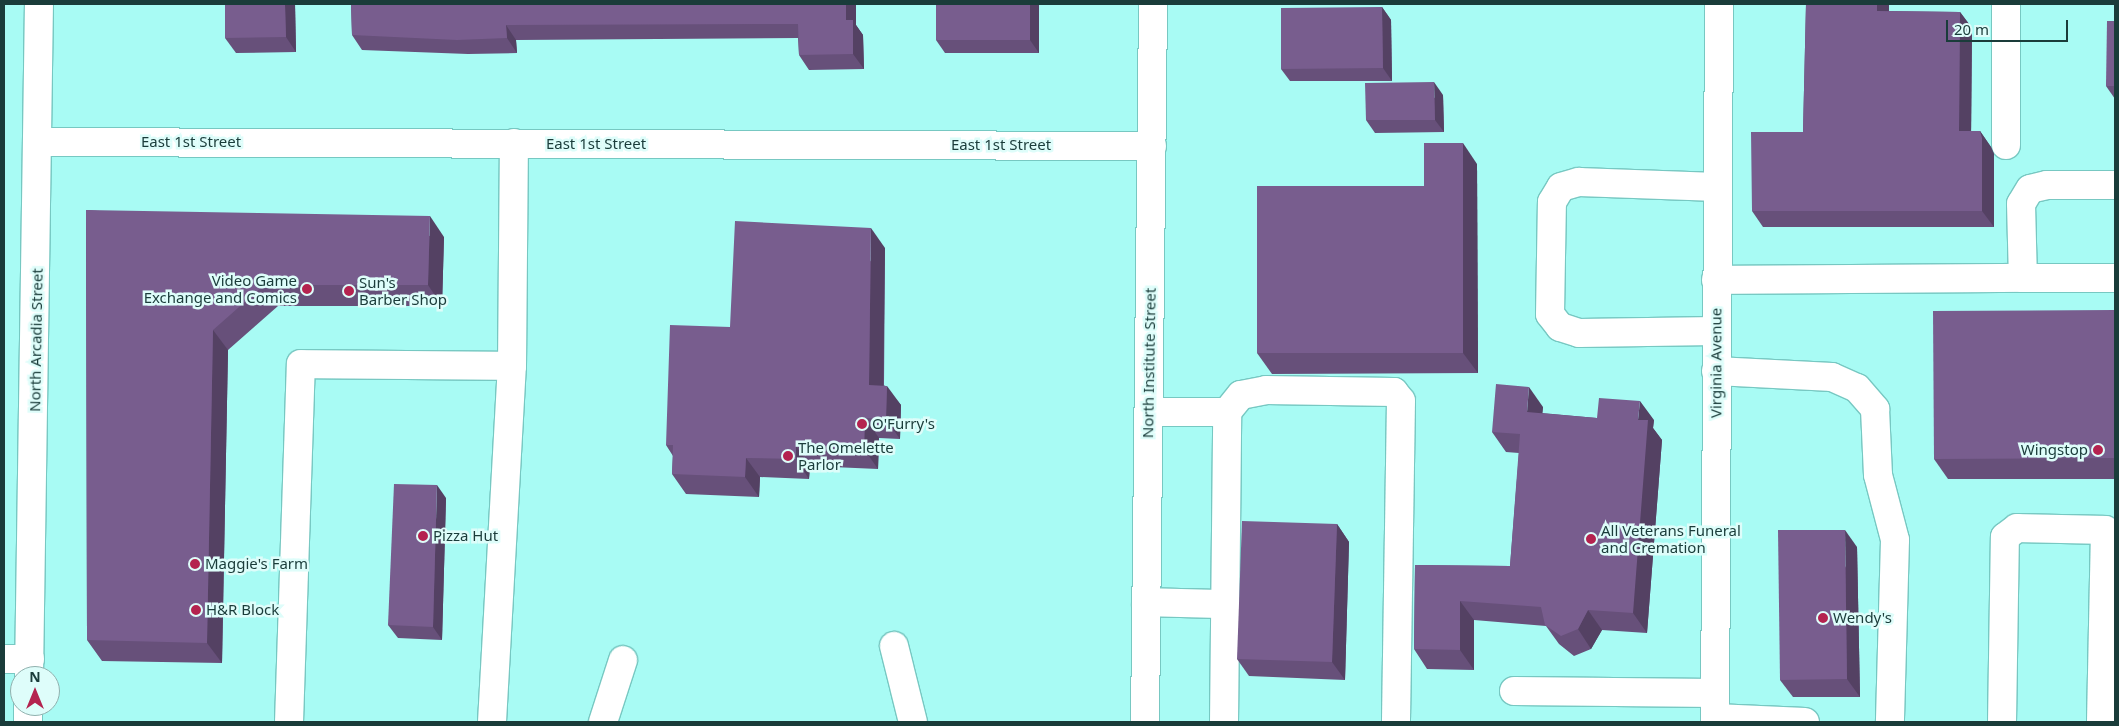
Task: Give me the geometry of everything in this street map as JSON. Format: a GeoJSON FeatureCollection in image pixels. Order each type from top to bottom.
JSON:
{"type":"FeatureCollection","features":[{"type":"Feature","properties":{"kind":"street","name":"North Arcadia Street"},"geometry":{"type":"LineString","coordinates":[[21,665],[40,142],[39,4]]}},
{"type":"Feature","properties":{"kind":"street","name":"North Institute Street"},"geometry":{"type":"LineString","coordinates":[[1145,722],[1153,4]]}},
{"type":"Feature","properties":{"kind":"street","name":"Virginia Avenue"},"geometry":{"type":"LineString","coordinates":[[1715,711],[1718,4]]}},
{"type":"Feature","properties":{"kind":"street"},"geometry":{"type":"LineString","coordinates":[[2006,4],[2006,145]]}},
{"type":"Feature","properties":{"kind":"street","name":"East 1st Street"},"geometry":{"type":"LineString","coordinates":[[40,142],[1152,146]]}},
{"type":"Feature","properties":{"kind":"street"},"geometry":{"type":"LineString","coordinates":[[492,722],[512,366],[514,143]]}},
{"type":"Feature","properties":{"kind":"street"},"geometry":{"type":"LineString","coordinates":[[1716,331],[1579,333],[1560,327],[1550,314],[1552,202],[1561,187],[1579,182],[1717,187]]}},
{"type":"Feature","properties":{"kind":"street"},"geometry":{"type":"LineString","coordinates":[[2022,278],[2022,204],[2030,189],[2115,186]]}},
{"type":"Feature","properties":{"kind":"street"},"geometry":{"type":"LineString","coordinates":[[1716,280],[2115,278]]}},
{"type":"Feature","properties":{"kind":"street"},"geometry":{"type":"LineString","coordinates":[[289,722],[301,364],[512,366]]}},
{"type":"Feature","properties":{"kind":"street"},"geometry":{"type":"LineString","coordinates":[[1716,372],[1832,377],[1857,388],[1876,409],[1878,475],[1895,540],[1890,722]]}},
{"type":"Feature","properties":{"kind":"street"},"geometry":{"type":"LineString","coordinates":[[1224,722],[1227,412],[1241,394],[1266,390],[1394,392],[1401,401],[1396,722]]}},
{"type":"Feature","properties":{"kind":"street"},"geometry":{"type":"LineString","coordinates":[[1149,412],[1227,412]]}},
{"type":"Feature","properties":{"kind":"street"},"geometry":{"type":"LineString","coordinates":[[2002,722],[2005,537],[2017,528],[2110,530],[2101,722]]}},
{"type":"Feature","properties":{"kind":"street"},"geometry":{"type":"LineString","coordinates":[[1146,602],[1225,604]]}},
{"type":"Feature","properties":{"kind":"street"},"geometry":{"type":"LineString","coordinates":[[894,646],[912,722]]}},
{"type":"Feature","properties":{"kind":"street"},"geometry":{"type":"LineString","coordinates":[[603,722],[623,660]]}},
{"type":"Feature","properties":{"kind":"street"},"geometry":{"type":"LineString","coordinates":[[1514,691],[1805,722]]}},
{"type":"Feature","properties":{"kind":"building"},"geometry":{"type":"Polygon","coordinates":[[[225,4],[285,4],[286,37],[225,38],[225,4]]]}},
{"type":"Feature","properties":{"kind":"building"},"geometry":{"type":"Polygon","coordinates":[[[351,4],[846,4],[846,20],[853,20],[853,54],[799,55],[798,24],[506,25],[507,38],[457,40],[352,35],[351,4]]]}},
{"type":"Feature","properties":{"kind":"building"},"geometry":{"type":"Polygon","coordinates":[[[936,4],[1030,4],[1030,40],[936,40],[936,4]]]}},
{"type":"Feature","properties":{"kind":"building"},"geometry":{"type":"Polygon","coordinates":[[[1806,4],[1877,4],[1877,11],[1960,12],[1959,131],[1980,131],[1982,138],[1982,211],[1752,211],[1751,132],[1803,132],[1806,4]]]}},
{"type":"Feature","properties":{"kind":"building"},"geometry":{"type":"Polygon","coordinates":[[[1382,7],[1383,68],[1281,69],[1281,8],[1382,7]]]}},
{"type":"Feature","properties":{"kind":"building"},"geometry":{"type":"Polygon","coordinates":[[[2107,21],[2115,21],[2115,86],[2106,86],[2107,21]]]}},
{"type":"Feature","properties":{"kind":"building"},"geometry":{"type":"Polygon","coordinates":[[[1434,82],[1435,120],[1366,120],[1365,83],[1434,82]]]}},
{"type":"Feature","properties":{"kind":"building"},"geometry":{"type":"Polygon","coordinates":[[[1424,143],[1463,143],[1463,353],[1257,353],[1257,186],[1424,186],[1424,143]]]}},
{"type":"Feature","properties":{"kind":"building"},"geometry":{"type":"Polygon","coordinates":[[[86,210],[430,216],[428,285],[264,285],[213,330],[207,643],[87,640],[86,210]]]}},
{"type":"Feature","properties":{"kind":"building"},"geometry":{"type":"Polygon","coordinates":[[[735,221],[871,228],[869,385],[887,386],[886,419],[865,418],[864,449],[796,446],[796,459],[746,458],[745,477],[672,474],[673,445],[666,445],[670,325],[730,327],[735,221]]]}},
{"type":"Feature","properties":{"kind":"building"},"geometry":{"type":"Polygon","coordinates":[[[2115,310],[2115,458],[1934,459],[1933,311],[2115,310]]]}},
{"type":"Feature","properties":{"kind":"building","name":"All Veterans Funeral and Cremation"},"geometry":{"type":"Polygon","coordinates":[[[1496,384],[1529,387],[1527,412],[1597,418],[1599,398],[1640,401],[1638,420],[1648,420],[1633,613],[1588,610],[1578,629],[1561,636],[1545,625],[1541,607],[1460,601],[1460,650],[1414,649],[1415,565],[1510,566],[1520,434],[1492,432],[1496,384]]]}},
{"type":"Feature","properties":{"kind":"building","name":"Pizza Hut"},"geometry":{"type":"Polygon","coordinates":[[[394,484],[437,485],[433,627],[388,625],[394,484]]]}},
{"type":"Feature","properties":{"kind":"building"},"geometry":{"type":"Polygon","coordinates":[[[1242,521],[1337,524],[1332,662],[1237,659],[1242,521]]]}},
{"type":"Feature","properties":{"kind":"building"},"geometry":{"type":"Polygon","coordinates":[[[1778,530],[1845,530],[1847,679],[1780,680],[1778,530]]]}},
{"type":"Feature","properties":{"kind":"place","name":"Video Game Exchange and Comics"},"geometry":{"type":"Point","coordinates":[307,289]}},
{"type":"Feature","properties":{"kind":"place","name":"Sun's Barber Shop"},"geometry":{"type":"Point","coordinates":[349,291]}},
{"type":"Feature","properties":{"kind":"place","name":"O'Furry's"},"geometry":{"type":"Point","coordinates":[862,424]}},
{"type":"Feature","properties":{"kind":"place","name":"Wingstop"},"geometry":{"type":"Point","coordinates":[2098,450]}},
{"type":"Feature","properties":{"kind":"place","name":"The Omelette Parlor"},"geometry":{"type":"Point","coordinates":[788,456]}},
{"type":"Feature","properties":{"kind":"place","name":"Pizza Hut"},"geometry":{"type":"Point","coordinates":[423,536]}},
{"type":"Feature","properties":{"kind":"place","name":"All Veterans Funeral and Cremation"},"geometry":{"type":"Point","coordinates":[1591,539]}},
{"type":"Feature","properties":{"kind":"place","name":"Maggie's Farm"},"geometry":{"type":"Point","coordinates":[195,564]}},
{"type":"Feature","properties":{"kind":"place","name":"H&R Block"},"geometry":{"type":"Point","coordinates":[196,610]}},
{"type":"Feature","properties":{"kind":"place","name":"Wendy's"},"geometry":{"type":"Point","coordinates":[1823,618]}}]}
